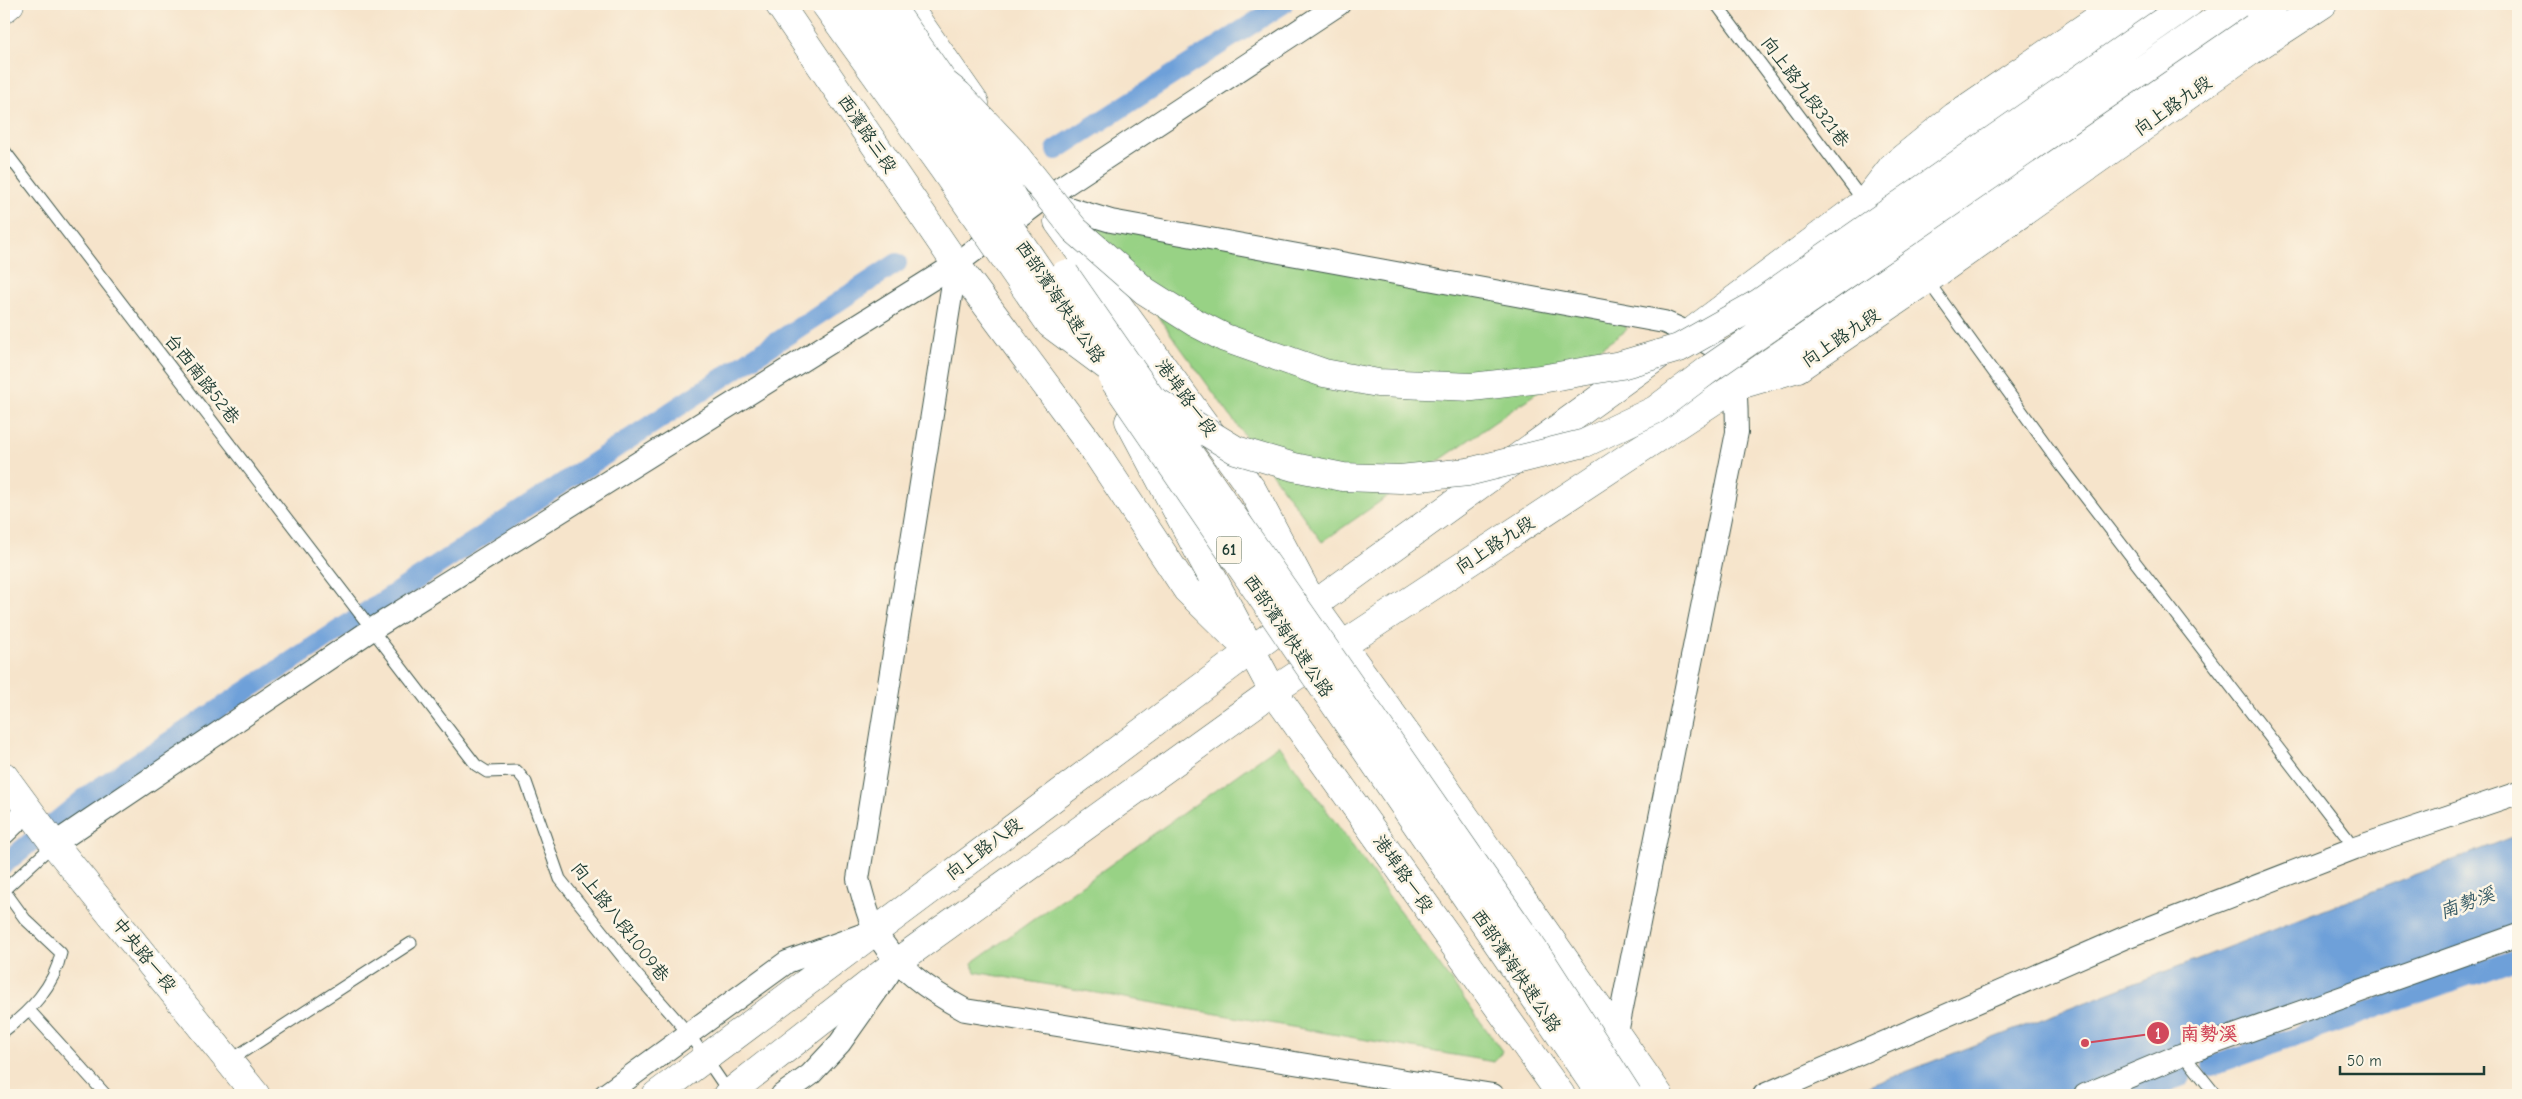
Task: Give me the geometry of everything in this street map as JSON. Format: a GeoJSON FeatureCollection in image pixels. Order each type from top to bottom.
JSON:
{"type":"FeatureCollection","features":[{"type":"Feature","properties":{"kind":"main road"},"geometry":{"type":"LineString","coordinates":[[4,9],[10,4]]}},
{"type":"Feature","properties":{"kind":"main road","name":"西濱路三段"},"geometry":{"type":"LineString","coordinates":[[778,4],[956,264]]}},
{"type":"Feature","properties":{"kind":"main road"},"geometry":{"type":"LineString","coordinates":[[824,4],[944,170],[1050,324],[1147,396],[1236,450],[1294,467],[1343,477],[1400,479],[1468,472],[1585,443],[1655,410],[1712,367],[2238,4]]}},
{"type":"Feature","properties":{"kind":"main road"},"geometry":{"type":"LineString","coordinates":[[841,4],[999,231]]}},
{"type":"Feature","properties":{"kind":"main road","name":"西部濱海快速公路"},"geometry":{"type":"LineString","coordinates":[[857,4],[1601,1095]]}},
{"type":"Feature","properties":{"kind":"main road","name":"西部濱海快速公路"},"geometry":{"type":"LineString","coordinates":[[889,4],[944,83],[1007,191],[1330,659],[1545,966],[1628,1095]]}},
{"type":"Feature","properties":{"kind":"main road"},"geometry":{"type":"LineString","coordinates":[[906,4],[1042,200]]}},
{"type":"Feature","properties":{"kind":"main road"},"geometry":{"type":"LineString","coordinates":[[1865,202],[1892,167],[1955,116],[2119,4]]}},
{"type":"Feature","properties":{"kind":"main road"},"geometry":{"type":"LineString","coordinates":[[1313,605],[1690,332],[1865,202],[2141,4]]}},
{"type":"Feature","properties":{"kind":"main road"},"geometry":{"type":"LineString","coordinates":[[944,83],[958,94],[1013,152],[1075,230],[1145,291],[1194,322],[1225,338],[1324,373],[1378,383],[1472,387],[1541,379],[1621,365],[1679,348],[1759,303],[2188,4]]}},
{"type":"Feature","properties":{"kind":"main road"},"geometry":{"type":"LineString","coordinates":[[1904,256],[1995,161],[2216,4]]}},
{"type":"Feature","properties":{"kind":"main road"},"geometry":{"type":"LineString","coordinates":[[1736,386],[1771,334],[1904,256],[2167,85],[2274,4]]}},
{"type":"Feature","properties":{"kind":"main road","name":"向上路九段"},"geometry":{"type":"LineString","coordinates":[[1342,645],[1736,386],[1904,256],[2251,51],[2323,4]]}},
{"type":"Feature","properties":{"kind":"main road"},"geometry":{"type":"LineString","coordinates":[[1865,202],[1995,161]]}},
{"type":"Feature","properties":{"kind":"main road","name":"港埠路一段"},"geometry":{"type":"LineString","coordinates":[[1042,200],[1253,491],[1313,605],[1659,1095]]}},
{"type":"Feature","properties":{"kind":"main road","name":"港埠路一段"},"geometry":{"type":"LineString","coordinates":[[999,231],[1118,400],[1215,511],[1313,605]]}},
{"type":"Feature","properties":{"kind":"main road","name":"港埠路一段"},"geometry":{"type":"LineString","coordinates":[[956,264],[1097,454],[1187,590],[1250,651]]}},
{"type":"Feature","properties":{"kind":"main road","name":"港埠路一段"},"geometry":{"type":"LineString","coordinates":[[1118,400],[1219,586],[1250,651],[1273,691],[1561,1095]]}},
{"type":"Feature","properties":{"kind":"main road","name":"向上路八段"},"geometry":{"type":"LineString","coordinates":[[656,1095],[1313,605]]}},
{"type":"Feature","properties":{"kind":"main road"},"geometry":{"type":"LineString","coordinates":[[729,1095],[897,962],[1273,691],[1342,645]]}},
{"type":"Feature","properties":{"kind":"main road","name":"中央路一段"},"geometry":{"type":"LineString","coordinates":[[4,776],[53,842],[256,1095]]}},
{"type":"Feature","properties":{"kind":"main road"},"geometry":{"type":"LineString","coordinates":[[1617,1034],[1619,1085],[1623,1095]]}},
{"type":"Feature","properties":{"kind":"street"},"geometry":{"type":"LineString","coordinates":[[53,842],[369,627],[956,264],[1042,200],[1339,4]]}},
{"type":"Feature","properties":{"kind":"street"},"geometry":{"type":"LineString","coordinates":[[1042,200],[1111,222],[1654,320],[1690,332],[1724,355],[1736,386],[1737,432],[1617,1034]]}},
{"type":"Feature","properties":{"kind":"street"},"geometry":{"type":"LineString","coordinates":[[956,264],[858,879],[875,930],[897,962],[931,992],[965,1010],[1493,1095]]}},
{"type":"Feature","properties":{"kind":"street"},"geometry":{"type":"LineString","coordinates":[[1764,1095],[2126,937],[2355,848],[2518,793]]}},
{"type":"Feature","properties":{"kind":"street"},"geometry":{"type":"LineString","coordinates":[[4,833],[31,812]]}},
{"type":"Feature","properties":{"kind":"street"},"geometry":{"type":"LineString","coordinates":[[605,1095],[787,962],[875,930]]}},
{"type":"Feature","properties":{"kind":"street"},"geometry":{"type":"LineString","coordinates":[[2085,1095],[2182,1054],[2518,935]]}},
{"type":"Feature","properties":{"kind":"street"},"geometry":{"type":"LineString","coordinates":[[782,1095],[810,1076],[840,1043],[897,962]]}},
{"type":"Feature","properties":{"kind":"lane","name":"向上路九段321巷"},"geometry":{"type":"LineString","coordinates":[[1716,4],[2063,468],[2355,848]]}},
{"type":"Feature","properties":{"kind":"lane","name":"台西南路52巷"},"geometry":{"type":"LineString","coordinates":[[4,150],[355,606],[369,627]]}},
{"type":"Feature","properties":{"kind":"lane","name":"向上路八段1009巷"},"geometry":{"type":"LineString","coordinates":[[369,627],[476,765],[487,772],[517,772],[526,782],[560,879],[689,1034],[729,1095]]}},
{"type":"Feature","properties":{"kind":"lane"},"geometry":{"type":"LineString","coordinates":[[4,1031],[30,1011],[58,969],[61,953],[25,919],[4,890],[53,842]]}},
{"type":"Feature","properties":{"kind":"lane"},"geometry":{"type":"LineString","coordinates":[[229,1061],[410,943]]}},
{"type":"Feature","properties":{"kind":"lane"},"geometry":{"type":"LineString","coordinates":[[30,1011],[106,1095]]}},
{"type":"Feature","properties":{"kind":"lane"},"geometry":{"type":"LineString","coordinates":[[2182,1054],[2216,1095]]}},
{"type":"Feature","properties":{"kind":"green space"},"geometry":{"type":"Polygon","coordinates":[[[1100,221],[1623,320],[1627,330],[1322,542],[1095,230],[1100,221]]]}},
{"type":"Feature","properties":{"kind":"green space"},"geometry":{"type":"Polygon","coordinates":[[[1279,745],[1502,1051],[1494,1062],[975,972],[972,963],[1279,745]]]}},
{"type":"Feature","properties":{"kind":"water"},"geometry":{"type":"Polygon","coordinates":[[[2518,835],[2518,941],[2083,1095],[1846,1095],[2518,835]]]}},
{"type":"Feature","properties":{"kind":"waterway"},"geometry":{"type":"LineString","coordinates":[[1056,150],[1283,4]]}},
{"type":"Feature","properties":{"kind":"waterway"},"geometry":{"type":"LineString","coordinates":[[4,864],[91,793],[897,263]]}},
{"type":"Feature","properties":{"kind":"waterway"},"geometry":{"type":"LineString","coordinates":[[2212,1066],[2518,958]]}},
{"type":"Feature","properties":{"kind":"waterway"},"geometry":{"type":"LineString","coordinates":[[2130,1095],[2181,1077]]}},
{"type":"Feature","properties":{"kind":"place","name":"南勢溪"},"geometry":{"type":"Point","coordinates":[2085,1043]}}]}
